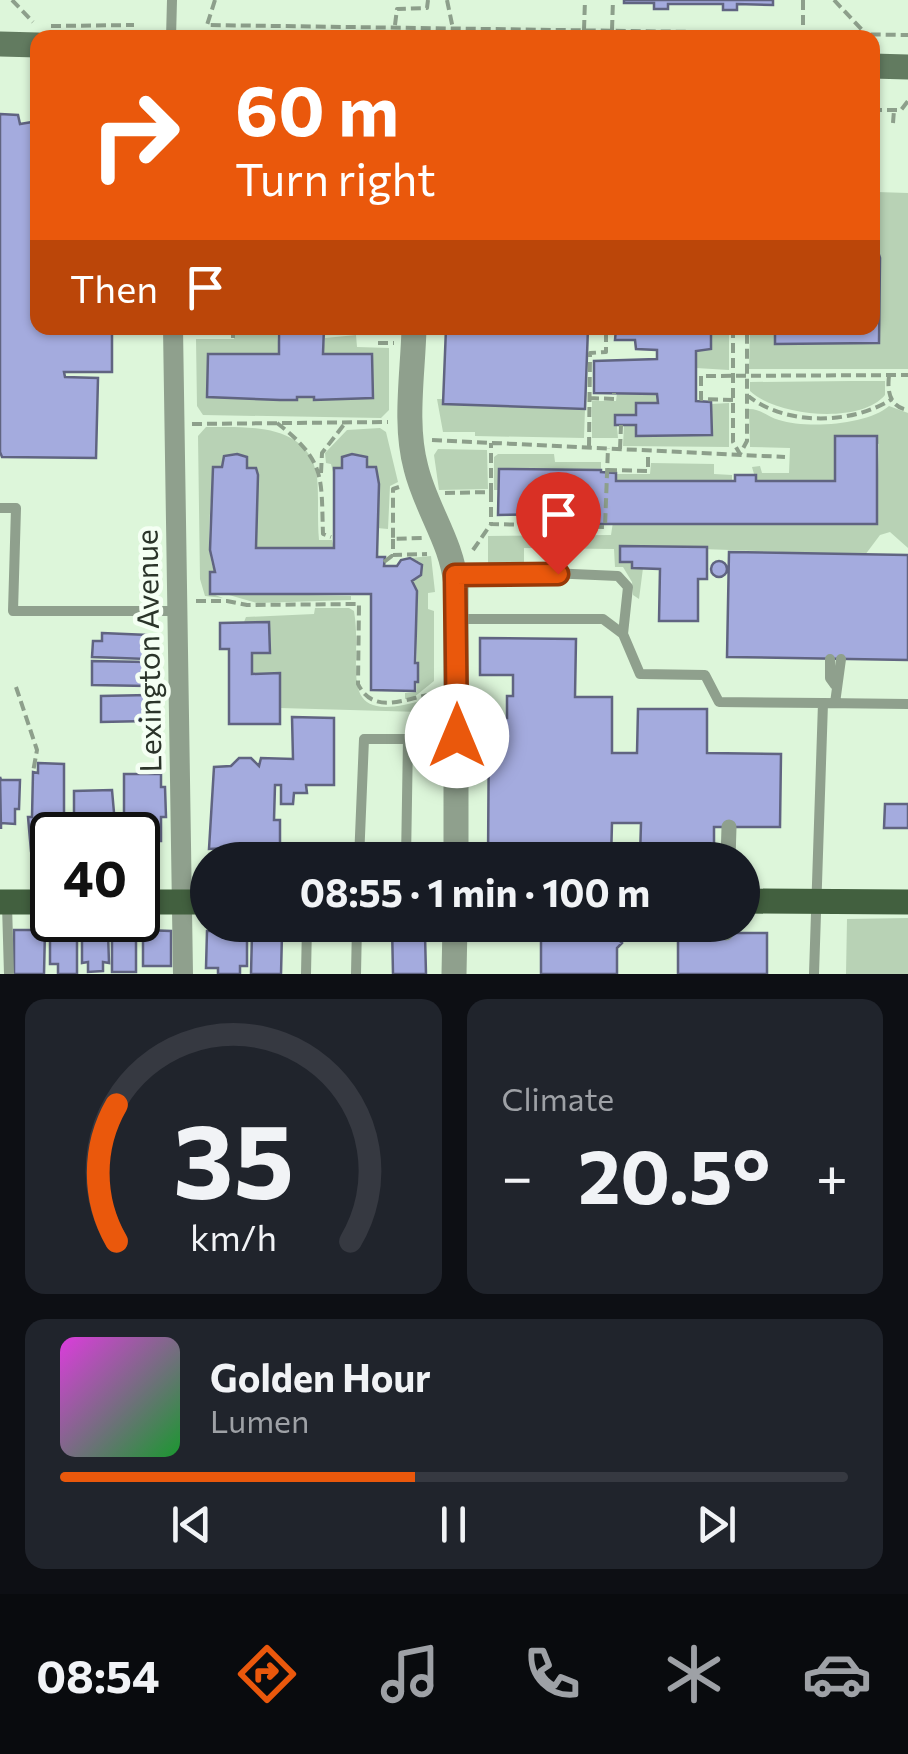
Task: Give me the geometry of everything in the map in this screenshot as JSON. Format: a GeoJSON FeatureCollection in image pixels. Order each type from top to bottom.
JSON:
{"type":"FeatureCollection","features":[{"type":"Feature","properties":{"kind":"main road"},"geometry":{"type":"LineString","coordinates":[[0,44],[30,44]]}},
{"type":"Feature","properties":{"kind":"main road"},"geometry":{"type":"LineString","coordinates":[[880,66],[908,67]]}},
{"type":"Feature","properties":{"kind":"main road"},"geometry":{"type":"LineString","coordinates":[[760,901],[908,902]]}},
{"type":"Feature","properties":{"kind":"main road"},"geometry":{"type":"LineString","coordinates":[[4,902],[30,902]]}},
{"type":"Feature","properties":{"kind":"main road"},"geometry":{"type":"LineString","coordinates":[[160,902],[190,902]]}},
{"type":"Feature","properties":{"kind":"street","name":"Lexington Avenue"},"geometry":{"type":"LineString","coordinates":[[173,335],[177,612],[190,842]]}},
{"type":"Feature","properties":{"kind":"street"},"geometry":{"type":"LineString","coordinates":[[404,335],[417,474],[449,546],[455,575],[456,842]]}},
{"type":"Feature","properties":{"kind":"street"},"geometry":{"type":"LineString","coordinates":[[729,827],[729,842]]}},
{"type":"Feature","properties":{"kind":"street","name":"Lexington Avenue"},"geometry":{"type":"LineString","coordinates":[[183,974],[190,928]]}},
{"type":"Feature","properties":{"kind":"street"},"geometry":{"type":"LineString","coordinates":[[454,974],[455,942]]}},
{"type":"Feature","properties":{"kind":"lane"},"geometry":{"type":"LineString","coordinates":[[171,30],[172,0]]}},
{"type":"Feature","properties":{"kind":"lane"},"geometry":{"type":"LineString","coordinates":[[0,508],[16,508],[13,612],[177,612]]}},
{"type":"Feature","properties":{"kind":"lane"},"geometry":{"type":"LineString","coordinates":[[455,575],[527,572],[618,576],[628,587],[624,634],[640,674],[704,675],[719,702],[908,704]]}},
{"type":"Feature","properties":{"kind":"lane"},"geometry":{"type":"LineString","coordinates":[[456,618],[603,619],[624,634]]}},
{"type":"Feature","properties":{"kind":"lane"},"geometry":{"type":"LineString","coordinates":[[814,974],[829,703],[836,684],[836,659]]}},
{"type":"Feature","properties":{"kind":"lane"},"geometry":{"type":"LineString","coordinates":[[360,842],[364,739],[408,739],[406,842]]}},
{"type":"Feature","properties":{"kind":"lane"},"geometry":{"type":"LineString","coordinates":[[4,902],[9,974]]}},
{"type":"Feature","properties":{"kind":"lane"},"geometry":{"type":"LineString","coordinates":[[306,974],[307,942]]}},
{"type":"Feature","properties":{"kind":"lane"},"geometry":{"type":"LineString","coordinates":[[356,942],[356,974]]}},
{"type":"Feature","properties":{"kind":"path"},"geometry":{"type":"LineString","coordinates":[[12,0],[37,26],[134,25]]}},
{"type":"Feature","properties":{"kind":"path"},"geometry":{"type":"LineString","coordinates":[[215,0],[207,25],[584,30],[612,30],[613,0]]}},
{"type":"Feature","properties":{"kind":"path"},"geometry":{"type":"LineString","coordinates":[[394,27],[397,9],[427,8],[428,0]]}},
{"type":"Feature","properties":{"kind":"path"},"geometry":{"type":"LineString","coordinates":[[447,0],[453,29]]}},
{"type":"Feature","properties":{"kind":"path"},"geometry":{"type":"LineString","coordinates":[[584,0],[584,30]]}},
{"type":"Feature","properties":{"kind":"path"},"geometry":{"type":"LineString","coordinates":[[803,0],[803,30]]}},
{"type":"Feature","properties":{"kind":"path"},"geometry":{"type":"LineString","coordinates":[[834,0],[861,30]]}},
{"type":"Feature","properties":{"kind":"path"},"geometry":{"type":"LineString","coordinates":[[880,34],[908,34]]}},
{"type":"Feature","properties":{"kind":"path"},"geometry":{"type":"LineString","coordinates":[[880,110],[902,110],[908,101]]}},
{"type":"Feature","properties":{"kind":"path"},"geometry":{"type":"LineString","coordinates":[[894,110],[894,123]]}},
{"type":"Feature","properties":{"kind":"path"},"geometry":{"type":"LineString","coordinates":[[378,342],[404,335]]}},
{"type":"Feature","properties":{"kind":"path"},"geometry":{"type":"LineString","coordinates":[[589,447],[590,353],[606,352],[606,335]]}},
{"type":"Feature","properties":{"kind":"path"},"geometry":{"type":"LineString","coordinates":[[733,335],[733,442],[740,454]]}},
{"type":"Feature","properties":{"kind":"path"},"geometry":{"type":"LineString","coordinates":[[740,454],[747,441],[748,335]]}},
{"type":"Feature","properties":{"kind":"path"},"geometry":{"type":"LineString","coordinates":[[854,375],[854,383]]}},
{"type":"Feature","properties":{"kind":"path"},"geometry":{"type":"LineString","coordinates":[[889,375],[892,399],[908,410]]}},
{"type":"Feature","properties":{"kind":"path"},"geometry":{"type":"LineString","coordinates":[[733,400],[702,400],[699,376],[908,375]]}},
{"type":"Feature","properties":{"kind":"path"},"geometry":{"type":"LineString","coordinates":[[589,398],[614,399],[614,393]]}},
{"type":"Feature","properties":{"kind":"path"},"geometry":{"type":"LineString","coordinates":[[747,395],[788,416],[814,417],[861,413],[892,399]]}},
{"type":"Feature","properties":{"kind":"path"},"geometry":{"type":"LineString","coordinates":[[332,537],[323,534],[322,452],[346,422]]}},
{"type":"Feature","properties":{"kind":"path"},"geometry":{"type":"LineString","coordinates":[[192,424],[346,422],[492,443],[785,457]]}},
{"type":"Feature","properties":{"kind":"path"},"geometry":{"type":"LineString","coordinates":[[278,423],[305,444],[320,473]]}},
{"type":"Feature","properties":{"kind":"path"},"geometry":{"type":"LineString","coordinates":[[620,449],[621,425]]}},
{"type":"Feature","properties":{"kind":"path"},"geometry":{"type":"LineString","coordinates":[[473,550],[491,524],[492,443]]}},
{"type":"Feature","properties":{"kind":"path"},"geometry":{"type":"LineString","coordinates":[[491,524],[605,527],[608,448]]}},
{"type":"Feature","properties":{"kind":"path"},"geometry":{"type":"LineString","coordinates":[[607,470],[648,471],[648,450]]}},
{"type":"Feature","properties":{"kind":"path"},"geometry":{"type":"LineString","coordinates":[[392,555],[392,489],[403,486]]}},
{"type":"Feature","properties":{"kind":"path"},"geometry":{"type":"LineString","coordinates":[[441,493],[491,492]]}},
{"type":"Feature","properties":{"kind":"path"},"geometry":{"type":"LineString","coordinates":[[392,538],[431,538]]}},
{"type":"Feature","properties":{"kind":"path"},"geometry":{"type":"LineString","coordinates":[[384,562],[392,555],[438,554]]}},
{"type":"Feature","properties":{"kind":"path"},"geometry":{"type":"LineString","coordinates":[[359,596],[358,684],[364,696],[374,701],[408,702],[438,694]]}},
{"type":"Feature","properties":{"kind":"path"},"geometry":{"type":"LineString","coordinates":[[196,601],[227,600],[247,605],[359,604]]}},
{"type":"Feature","properties":{"kind":"path"},"geometry":{"type":"LineString","coordinates":[[16,688],[37,750],[33,772]]}},
{"type":"Feature","properties":{"kind":"green space"},"geometry":{"type":"Polygon","coordinates":[[[880,192],[908,193],[908,369],[749,369],[750,335],[775,335],[775,344],[879,343],[880,192]]]}},
{"type":"Feature","properties":{"kind":"green space"},"geometry":{"type":"Polygon","coordinates":[[[234,335],[277,335],[279,354],[208,354],[207,397],[372,397],[372,354],[323,354],[325,338],[356,335],[357,347],[389,348],[389,410],[381,418],[203,415],[197,406],[196,339],[234,339],[234,335]]]}},
{"type":"Feature","properties":{"kind":"green space"},"geometry":{"type":"Polygon","coordinates":[[[711,335],[729,335],[729,370],[696,368],[696,351],[711,348],[711,335]]]}},
{"type":"Feature","properties":{"kind":"green space"},"geometry":{"type":"Polygon","coordinates":[[[885,381],[885,395],[873,404],[838,414],[798,411],[762,400],[750,391],[750,382],[885,381]]]}},
{"type":"Feature","properties":{"kind":"green space"},"geometry":{"type":"Polygon","coordinates":[[[617,393],[657,394],[658,403],[637,403],[636,415],[616,415],[618,438],[592,438],[592,401],[616,401],[617,393]]]}},
{"type":"Feature","properties":{"kind":"green space"},"geometry":{"type":"Polygon","coordinates":[[[437,399],[443,399],[443,404],[585,409],[584,438],[443,432],[437,399]]]}},
{"type":"Feature","properties":{"kind":"green space"},"geometry":{"type":"Polygon","coordinates":[[[729,403],[729,447],[623,446],[624,425],[636,425],[637,436],[711,435],[711,404],[729,403]]]}},
{"type":"Feature","properties":{"kind":"green space"},"geometry":{"type":"Polygon","coordinates":[[[889,406],[908,413],[908,548],[890,532],[880,535],[865,555],[620,546],[620,561],[643,568],[639,599],[633,595],[632,582],[623,567],[615,567],[614,549],[524,548],[524,566],[488,568],[488,536],[611,535],[613,522],[876,524],[879,444],[835,436],[835,481],[756,481],[752,467],[760,466],[762,473],[789,473],[790,448],[750,447],[749,409],[791,423],[820,425],[852,421],[889,406]]]}},
{"type":"Feature","properties":{"kind":"green space"},"geometry":{"type":"Polygon","coordinates":[[[206,427],[274,431],[302,446],[312,459],[317,477],[319,540],[332,540],[334,548],[256,548],[256,468],[247,468],[246,456],[224,456],[222,467],[213,467],[209,536],[215,572],[210,573],[210,593],[223,598],[205,596],[200,579],[198,436],[206,427]]]}},
{"type":"Feature","properties":{"kind":"green space"},"geometry":{"type":"Polygon","coordinates":[[[380,428],[386,432],[398,482],[390,486],[388,529],[377,528],[376,467],[367,467],[367,457],[345,456],[342,468],[334,468],[334,476],[325,453],[347,430],[380,428]]]}},
{"type":"Feature","properties":{"kind":"green space"},"geometry":{"type":"Polygon","coordinates":[[[438,449],[487,450],[488,489],[439,490],[434,455],[438,449]]]}},
{"type":"Feature","properties":{"kind":"green space"},"geometry":{"type":"Polygon","coordinates":[[[554,454],[555,462],[601,462],[601,470],[499,469],[498,490],[494,490],[494,457],[554,454]]]}},
{"type":"Feature","properties":{"kind":"green space"},"geometry":{"type":"Polygon","coordinates":[[[651,463],[714,464],[714,474],[732,475],[732,481],[616,481],[616,474],[650,474],[651,463]]]}},
{"type":"Feature","properties":{"kind":"green space"},"geometry":{"type":"Polygon","coordinates":[[[431,556],[435,592],[428,593],[428,609],[434,611],[434,681],[413,698],[405,699],[405,693],[417,692],[417,592],[412,581],[422,570],[420,562],[410,558],[431,556]]]}},
{"type":"Feature","properties":{"kind":"green space"},"geometry":{"type":"Polygon","coordinates":[[[229,595],[351,596],[351,600],[257,603],[229,595]]]}},
{"type":"Feature","properties":{"kind":"green space"},"geometry":{"type":"Polygon","coordinates":[[[315,608],[354,611],[356,673],[358,689],[365,700],[377,706],[398,706],[430,698],[435,703],[434,728],[422,729],[421,712],[280,708],[280,674],[252,674],[252,653],[270,652],[269,623],[244,622],[246,617],[314,614],[315,608]]]}},
{"type":"Feature","properties":{"kind":"green space"},"geometry":{"type":"Polygon","coordinates":[[[908,918],[908,974],[846,974],[847,919],[908,918]]]}},
{"type":"Feature","properties":{"kind":"building"},"geometry":{"type":"Polygon","coordinates":[[[624,0],[773,0],[773,5],[737,4],[737,10],[723,10],[723,4],[668,4],[668,9],[654,9],[654,3],[624,0]]]}},
{"type":"Feature","properties":{"kind":"building"},"geometry":{"type":"Polygon","coordinates":[[[0,114],[18,115],[20,124],[30,122],[30,335],[112,335],[112,372],[64,372],[65,377],[98,378],[96,458],[2,457],[0,114]]]}},
{"type":"Feature","properties":{"kind":"building"},"geometry":{"type":"Polygon","coordinates":[[[279,335],[324,335],[323,354],[372,354],[373,398],[207,397],[208,354],[279,354],[279,335]]]}},
{"type":"Feature","properties":{"kind":"building"},"geometry":{"type":"Polygon","coordinates":[[[446,335],[588,335],[585,409],[443,404],[446,335]]]}},
{"type":"Feature","properties":{"kind":"building"},"geometry":{"type":"Polygon","coordinates":[[[615,335],[711,335],[711,349],[696,351],[696,401],[711,402],[712,435],[636,436],[636,425],[615,425],[615,415],[636,415],[636,403],[658,403],[657,394],[594,393],[594,361],[657,359],[657,350],[636,349],[635,340],[615,340],[615,335]]]}},
{"type":"Feature","properties":{"kind":"building"},"geometry":{"type":"Polygon","coordinates":[[[775,335],[879,335],[879,343],[775,344],[775,335]]]}},
{"type":"Feature","properties":{"kind":"building"},"geometry":{"type":"Polygon","coordinates":[[[835,436],[877,436],[877,524],[582,524],[574,522],[574,514],[498,515],[499,469],[601,470],[616,473],[616,481],[735,481],[735,475],[756,475],[756,481],[835,481],[835,436]]]}},
{"type":"Feature","properties":{"kind":"building"},"geometry":{"type":"Polygon","coordinates":[[[352,454],[367,457],[367,467],[376,467],[377,557],[385,557],[384,566],[397,566],[401,560],[410,558],[422,565],[421,575],[412,581],[417,591],[415,691],[371,690],[371,594],[210,594],[210,572],[215,572],[210,550],[213,467],[222,467],[224,456],[247,457],[247,468],[256,468],[258,475],[256,548],[334,548],[334,468],[342,468],[342,457],[352,454]]]}},
{"type":"Feature","properties":{"kind":"building"},"geometry":{"type":"Polygon","coordinates":[[[620,546],[707,547],[707,579],[698,579],[698,621],[659,621],[660,569],[632,568],[632,562],[620,562],[620,546]]]}},
{"type":"Feature","properties":{"kind":"building"},"geometry":{"type":"Polygon","coordinates":[[[729,552],[908,555],[908,660],[727,657],[729,552]]]}},
{"type":"Feature","properties":{"kind":"building"},"geometry":{"type":"Polygon","coordinates":[[[719,561],[727,569],[719,577],[711,569],[719,561]]]}},
{"type":"Feature","properties":{"kind":"building"},"geometry":{"type":"Polygon","coordinates":[[[269,622],[270,653],[252,653],[252,674],[280,673],[280,724],[229,724],[229,649],[220,649],[220,623],[269,622]]]}},
{"type":"Feature","properties":{"kind":"building"},"geometry":{"type":"Polygon","coordinates":[[[102,633],[148,635],[147,659],[92,657],[93,641],[102,641],[102,633]]]}},
{"type":"Feature","properties":{"kind":"building"},"geometry":{"type":"Polygon","coordinates":[[[480,638],[576,639],[575,697],[612,697],[612,753],[637,753],[638,709],[707,709],[707,753],[781,754],[780,827],[714,827],[714,842],[640,842],[641,823],[612,823],[611,842],[488,842],[489,718],[507,718],[507,696],[513,696],[513,675],[480,675],[480,638]]]}},
{"type":"Feature","properties":{"kind":"building"},"geometry":{"type":"Polygon","coordinates":[[[92,661],[147,662],[147,686],[92,685],[92,661]]]}},
{"type":"Feature","properties":{"kind":"building"},"geometry":{"type":"Polygon","coordinates":[[[148,695],[148,721],[101,722],[101,696],[148,695]]]}},
{"type":"Feature","properties":{"kind":"building"},"geometry":{"type":"Polygon","coordinates":[[[292,717],[334,718],[334,785],[306,785],[307,793],[294,793],[293,804],[281,804],[281,785],[275,785],[274,820],[280,820],[280,842],[209,842],[214,767],[231,766],[239,758],[251,758],[259,766],[261,758],[293,759],[292,717]]]}},
{"type":"Feature","properties":{"kind":"building"},"geometry":{"type":"Polygon","coordinates":[[[38,763],[64,764],[64,812],[32,812],[33,772],[38,773],[38,763]]]}},
{"type":"Feature","properties":{"kind":"building"},"geometry":{"type":"Polygon","coordinates":[[[124,774],[161,774],[166,817],[161,817],[161,841],[160,812],[124,812],[124,774]]]}},
{"type":"Feature","properties":{"kind":"building"},"geometry":{"type":"Polygon","coordinates":[[[0,777],[20,780],[15,824],[1,823],[1,829],[0,777]]]}},
{"type":"Feature","properties":{"kind":"building"},"geometry":{"type":"Polygon","coordinates":[[[112,790],[114,812],[74,812],[74,791],[112,790]]]}},
{"type":"Feature","properties":{"kind":"building"},"geometry":{"type":"Polygon","coordinates":[[[885,804],[908,804],[908,828],[884,828],[885,804]]]}},
{"type":"Feature","properties":{"kind":"building"},"geometry":{"type":"Polygon","coordinates":[[[14,930],[30,930],[30,942],[45,942],[44,974],[14,974],[14,930]]]}},
{"type":"Feature","properties":{"kind":"building"},"geometry":{"type":"Polygon","coordinates":[[[160,931],[171,931],[171,966],[143,966],[143,942],[160,942],[160,931]]]}},
{"type":"Feature","properties":{"kind":"building"},"geometry":{"type":"Polygon","coordinates":[[[760,933],[767,933],[767,974],[678,974],[678,942],[760,942],[760,933]]]}},
{"type":"Feature","properties":{"kind":"building"},"geometry":{"type":"Polygon","coordinates":[[[50,942],[77,942],[77,974],[58,974],[58,964],[50,964],[50,942]]]}},
{"type":"Feature","properties":{"kind":"building"},"geometry":{"type":"Polygon","coordinates":[[[82,942],[108,942],[109,963],[103,962],[103,971],[88,972],[88,962],[82,963],[82,942]]]}},
{"type":"Feature","properties":{"kind":"building"},"geometry":{"type":"Polygon","coordinates":[[[112,942],[136,942],[136,972],[112,972],[112,942]]]}},
{"type":"Feature","properties":{"kind":"building"},"geometry":{"type":"Polygon","coordinates":[[[207,942],[247,942],[247,966],[240,966],[240,974],[218,974],[218,968],[206,968],[207,942]]]}},
{"type":"Feature","properties":{"kind":"building"},"geometry":{"type":"Polygon","coordinates":[[[252,942],[282,942],[281,974],[251,974],[252,942]]]}},
{"type":"Feature","properties":{"kind":"building"},"geometry":{"type":"Polygon","coordinates":[[[392,942],[425,942],[426,974],[393,974],[392,942]]]}},
{"type":"Feature","properties":{"kind":"building"},"geometry":{"type":"Polygon","coordinates":[[[541,942],[622,943],[617,948],[617,974],[541,974],[541,942]]]}},
{"type":"Feature","properties":{"kind":"route"},"geometry":{"type":"LineString","coordinates":[[457,736],[455,575],[558,574]]}}]}
